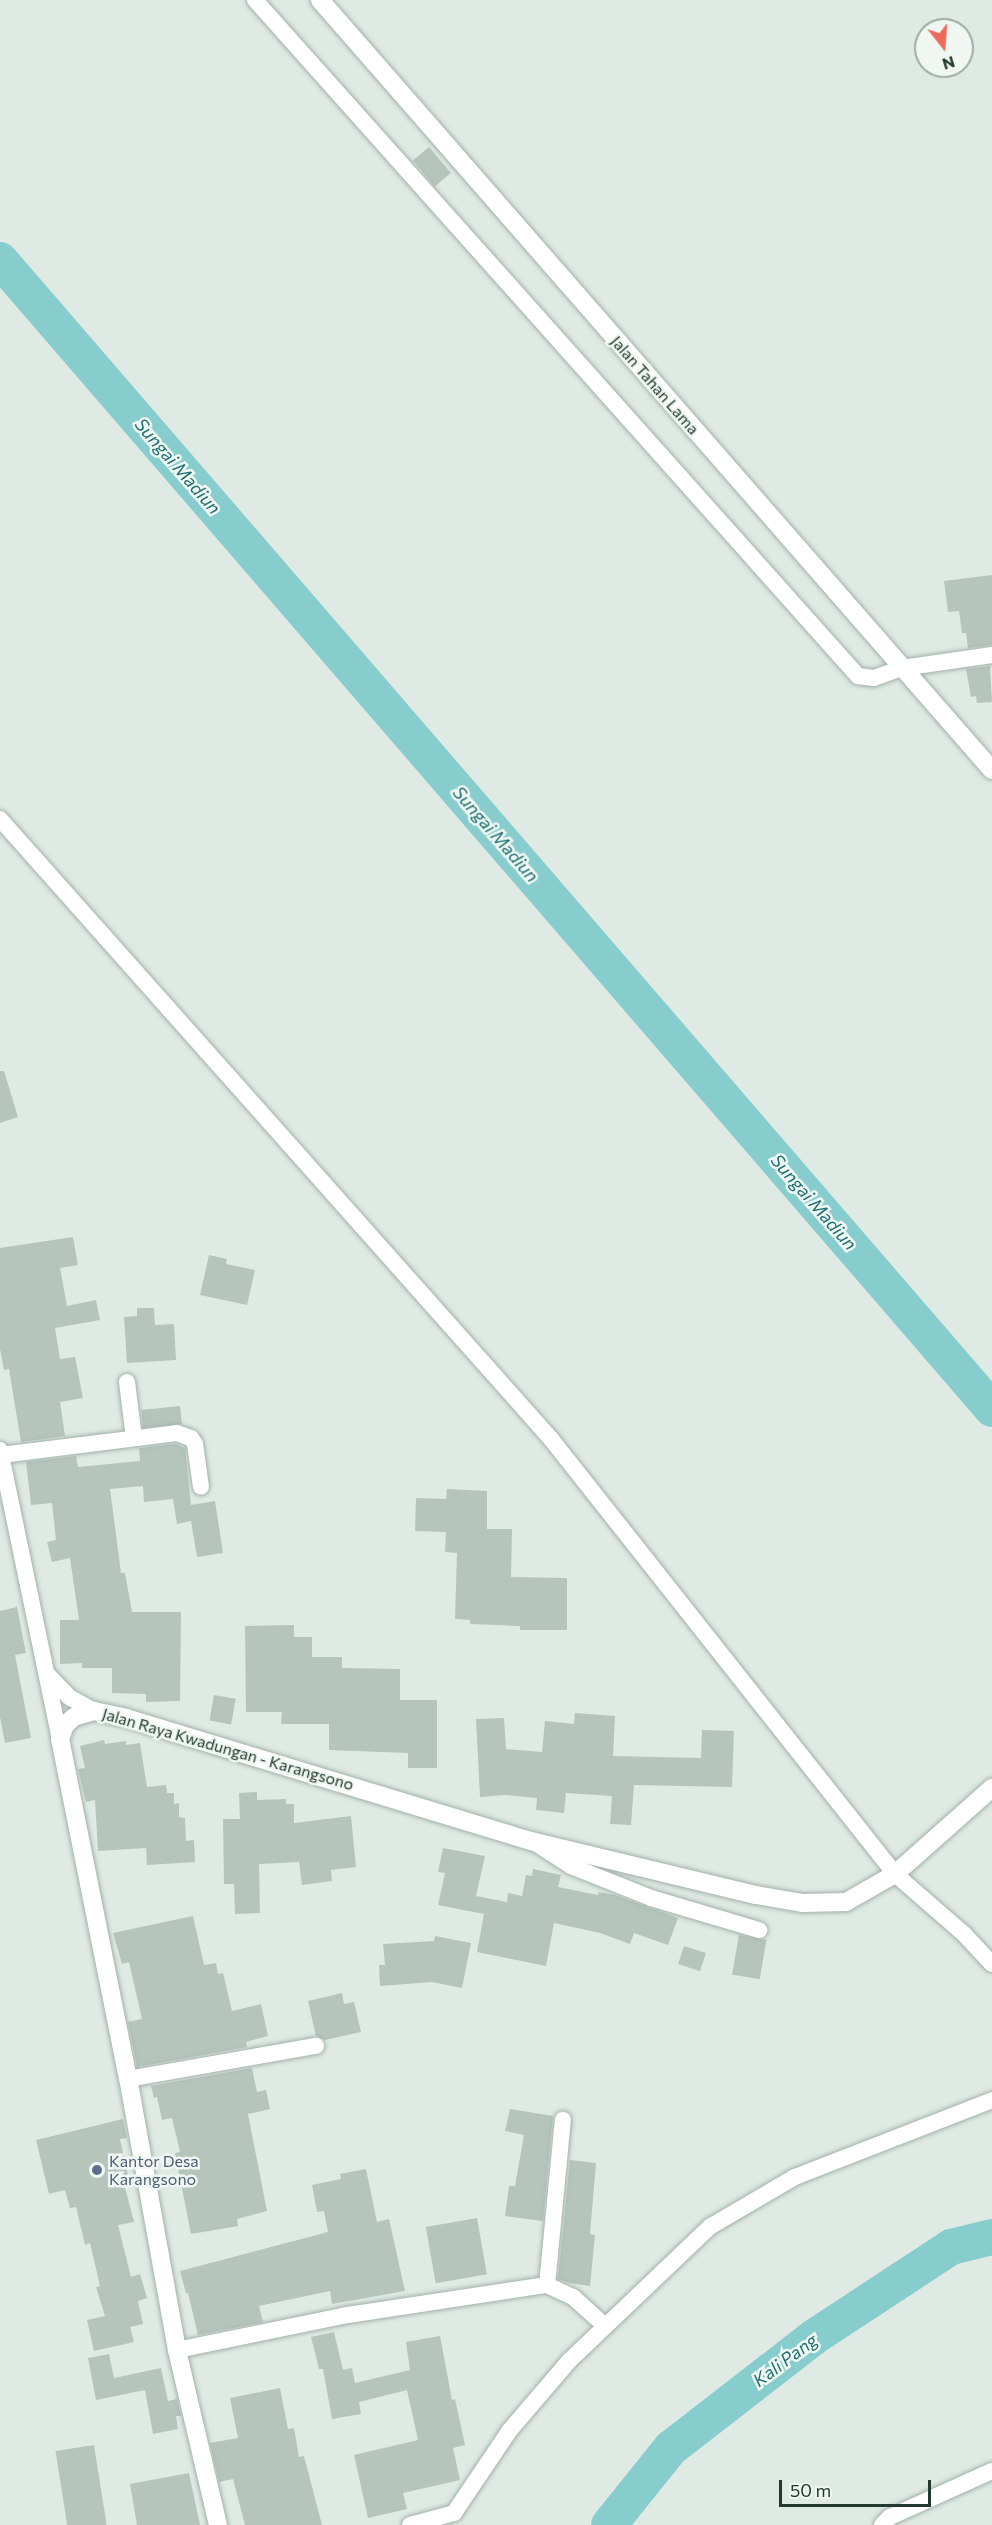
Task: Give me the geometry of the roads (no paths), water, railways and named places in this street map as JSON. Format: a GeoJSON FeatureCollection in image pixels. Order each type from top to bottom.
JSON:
{"type":"FeatureCollection","features":[{"type":"Feature","properties":{"kind":"main road","name":"Jalan Tahan Lama"},"geometry":{"type":"LineString","coordinates":[[320,0],[992,770]]}},
{"type":"Feature","properties":{"kind":"main road","name":"Jalan Raya Kwadungan - Karangsono"},"geometry":{"type":"LineString","coordinates":[[60,1739],[65,1725],[74,1717],[94,1711],[282,1763],[531,1841],[756,1895],[803,1903],[846,1902],[895,1874],[992,1788]]}},
{"type":"Feature","properties":{"kind":"main road"},"geometry":{"type":"LineString","coordinates":[[60,1739],[128,2079],[177,2350],[218,2525]]}},
{"type":"Feature","properties":{"kind":"street"},"geometry":{"type":"LineString","coordinates":[[255,0],[847,667],[864,679],[902,668],[992,655]]}},
{"type":"Feature","properties":{"kind":"street"},"geometry":{"type":"LineString","coordinates":[[0,819],[551,1439],[895,1874],[964,1934],[992,1964]]}},
{"type":"Feature","properties":{"kind":"street"},"geometry":{"type":"LineString","coordinates":[[127,1382],[134,1438]]}},
{"type":"Feature","properties":{"kind":"street"},"geometry":{"type":"LineString","coordinates":[[60,1739],[5,1505],[0,1452],[177,1433],[191,1437],[195,1444],[201,1487]]}},
{"type":"Feature","properties":{"kind":"street"},"geometry":{"type":"LineString","coordinates":[[46,1673],[69,1697],[94,1711]]}},
{"type":"Feature","properties":{"kind":"street"},"geometry":{"type":"LineString","coordinates":[[531,1841],[571,1866],[631,1890],[759,1930]]}},
{"type":"Feature","properties":{"kind":"street"},"geometry":{"type":"LineString","coordinates":[[128,2079],[316,2046]]}},
{"type":"Feature","properties":{"kind":"street"},"geometry":{"type":"LineString","coordinates":[[410,2525],[446,2521],[473,2488],[510,2430],[569,2361],[604,2325],[711,2226],[795,2177],[992,2100]]}},
{"type":"Feature","properties":{"kind":"street"},"geometry":{"type":"LineString","coordinates":[[547,2285],[563,2120]]}},
{"type":"Feature","properties":{"kind":"street"},"geometry":{"type":"LineString","coordinates":[[177,2350],[348,2315],[547,2285],[573,2297],[604,2325]]}},
{"type":"Feature","properties":{"kind":"street"},"geometry":{"type":"LineString","coordinates":[[882,2525],[890,2517],[992,2471]]}},
{"type":"Feature","properties":{"kind":"waterway","name":"Sungai Madiun"},"geometry":{"type":"LineString","coordinates":[[0,260],[992,1409]]}},
{"type":"Feature","properties":{"kind":"waterway","name":"Kali Pang"},"geometry":{"type":"LineString","coordinates":[[609,2525],[671,2448],[814,2337],[951,2247],[992,2237]]}},
{"type":"Feature","properties":{"kind":"place","name":"Kantor Desa Karangsono"},"geometry":{"type":"Point","coordinates":[97,2170]}}]}
